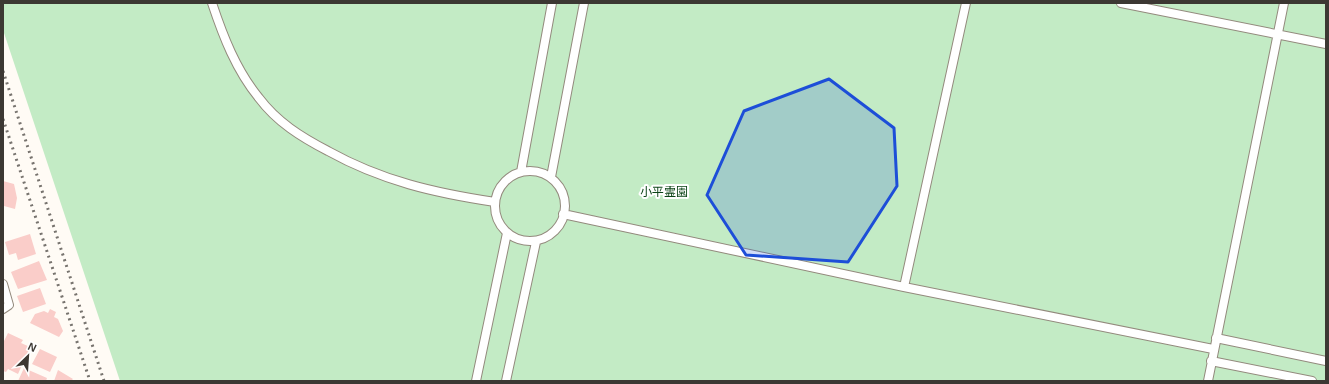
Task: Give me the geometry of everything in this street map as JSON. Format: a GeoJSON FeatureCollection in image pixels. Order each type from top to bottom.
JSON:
{"type":"FeatureCollection","features":[{"type":"Feature","properties":{"kind":"lane"},"geometry":{"type":"LineString","coordinates":[[212,3],[225,40],[242,72],[258,98],[288,128],[305,139],[360,168],[393,181],[425,189],[495,202]]}},
{"type":"Feature","properties":{"kind":"lane"},"geometry":{"type":"LineString","coordinates":[[522,172],[552,3]]}},
{"type":"Feature","properties":{"kind":"lane"},"geometry":{"type":"LineString","coordinates":[[551,177],[584,3]]}},
{"type":"Feature","properties":{"kind":"lane"},"geometry":{"type":"LineString","coordinates":[[904,287],[966,3]]}},
{"type":"Feature","properties":{"kind":"lane"},"geometry":{"type":"LineString","coordinates":[[1121,3],[1326,44]]}},
{"type":"Feature","properties":{"kind":"lane"},"geometry":{"type":"LineString","coordinates":[[1208,381],[1213,349],[1284,3]]}},
{"type":"Feature","properties":{"kind":"lane"},"geometry":{"type":"LineString","coordinates":[[522,172],[537,173],[551,177],[562,189],[565,203],[560,224],[549,236],[536,242],[521,241],[507,233],[497,219],[495,202],[498,192],[508,179],[522,172]]}},
{"type":"Feature","properties":{"kind":"lane"},"geometry":{"type":"LineString","coordinates":[[563,214],[904,287],[1213,349]]}},
{"type":"Feature","properties":{"kind":"lane"},"geometry":{"type":"LineString","coordinates":[[476,381],[507,233]]}},
{"type":"Feature","properties":{"kind":"lane"},"geometry":{"type":"LineString","coordinates":[[506,381],[536,242]]}},
{"type":"Feature","properties":{"kind":"lane"},"geometry":{"type":"LineString","coordinates":[[3,284],[9,305],[3,309]]}},
{"type":"Feature","properties":{"kind":"lane"},"geometry":{"type":"LineString","coordinates":[[1216,338],[1326,361]]}},
{"type":"Feature","properties":{"kind":"lane"},"geometry":{"type":"LineString","coordinates":[[1211,361],[1312,381]]}},
{"type":"Feature","properties":{"kind":"highlighted area"},"geometry":{"type":"Polygon","coordinates":[[[829,79],[894,128],[897,186],[848,262],[746,255],[707,195],[744,111],[829,79]]]}},
{"type":"Feature","properties":{"kind":"green space","name":"小平霊園"},"geometry":{"type":"Polygon","coordinates":[[[3,3],[1326,3],[1326,381],[120,381],[3,30],[3,3]]]}},
{"type":"Feature","properties":{"kind":"building"},"geometry":{"type":"Polygon","coordinates":[[[3,181],[14,184],[17,198],[15,209],[4,206],[3,209],[3,181]]]}},
{"type":"Feature","properties":{"kind":"building"},"geometry":{"type":"Polygon","coordinates":[[[30,234],[36,254],[18,260],[16,253],[9,255],[5,242],[30,234]]]}},
{"type":"Feature","properties":{"kind":"building"},"geometry":{"type":"Polygon","coordinates":[[[39,261],[47,280],[18,289],[11,272],[39,261]]]}},
{"type":"Feature","properties":{"kind":"building"},"geometry":{"type":"Polygon","coordinates":[[[40,288],[46,304],[23,312],[17,296],[40,288]]]}},
{"type":"Feature","properties":{"kind":"building"},"geometry":{"type":"Polygon","coordinates":[[[50,309],[56,312],[54,317],[58,319],[63,331],[59,337],[30,323],[35,314],[44,311],[48,313],[50,309]]]}},
{"type":"Feature","properties":{"kind":"building"},"geometry":{"type":"Polygon","coordinates":[[[8,333],[23,340],[21,343],[30,347],[18,374],[8,369],[6,372],[3,371],[3,343],[8,333]]]}},
{"type":"Feature","properties":{"kind":"building"},"geometry":{"type":"Polygon","coordinates":[[[40,349],[57,357],[50,372],[32,364],[40,349]]]}},
{"type":"Feature","properties":{"kind":"building"},"geometry":{"type":"Polygon","coordinates":[[[24,368],[47,378],[46,381],[18,381],[24,368]]]}},
{"type":"Feature","properties":{"kind":"building"},"geometry":{"type":"Polygon","coordinates":[[[58,370],[73,379],[71,381],[54,381],[58,370]]]}},
{"type":"Feature","properties":{"kind":"railway"},"geometry":{"type":"LineString","coordinates":[[3,71],[104,381]]}},
{"type":"Feature","properties":{"kind":"railway"},"geometry":{"type":"LineString","coordinates":[[3,119],[90,381]]}}]}
